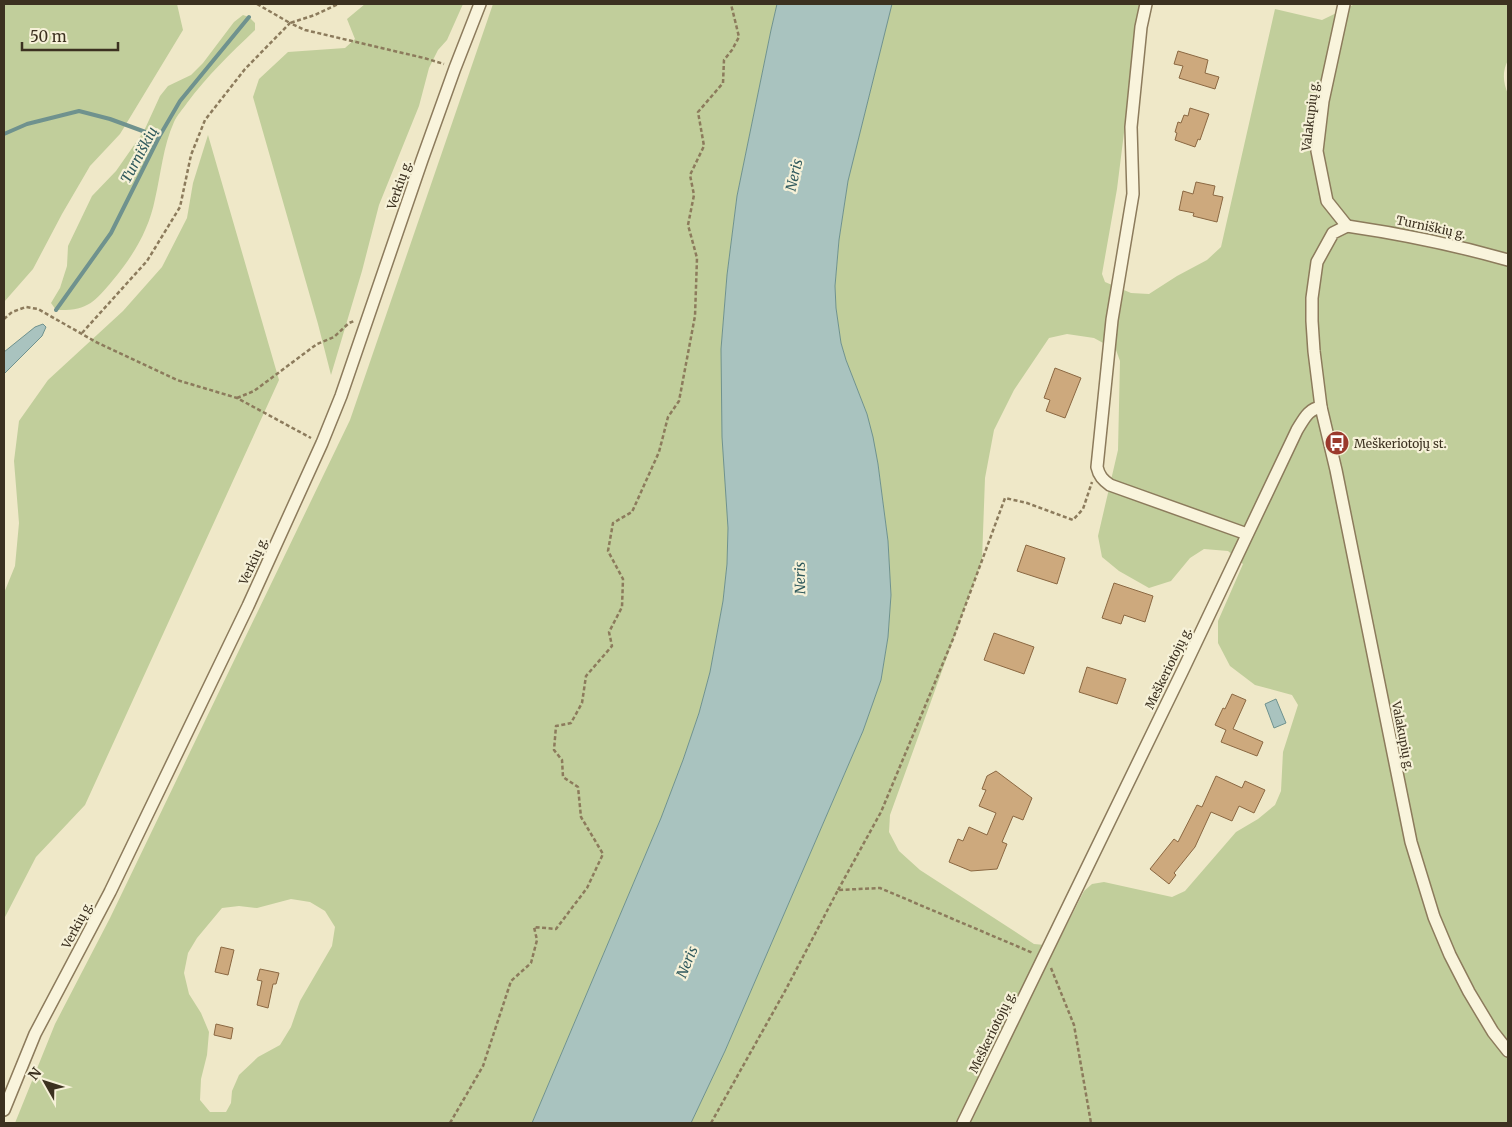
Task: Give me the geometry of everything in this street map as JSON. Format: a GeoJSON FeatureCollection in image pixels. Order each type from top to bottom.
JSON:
{"type":"FeatureCollection","features":[{"type":"Feature","properties":{"kind":"street","name":"Verkių g."},"geometry":{"type":"LineString","coordinates":[[4,1110],[36,1034],[110,892],[248,606],[322,443],[341,396],[422,160],[480,4]]}},
{"type":"Feature","properties":{"kind":"street"},"geometry":{"type":"LineString","coordinates":[[1146,4],[1141,27],[1131,126],[1133,194],[1112,320],[1097,467],[1099,474],[1110,485],[1247,534]]}},
{"type":"Feature","properties":{"kind":"street","name":"Valakupių g."},"geometry":{"type":"LineString","coordinates":[[1344,4],[1323,101],[1317,151],[1327,201],[1347,226]]}},
{"type":"Feature","properties":{"kind":"street"},"geometry":{"type":"LineString","coordinates":[[1321,407],[1312,321],[1312,298],[1317,262],[1333,233],[1347,226]]}},
{"type":"Feature","properties":{"kind":"street","name":"Turniškių g."},"geometry":{"type":"LineString","coordinates":[[1347,226],[1408,235],[1508,260]]}},
{"type":"Feature","properties":{"kind":"street","name":"Valakupių g."},"geometry":{"type":"LineString","coordinates":[[1321,407],[1336,470],[1411,842],[1434,917],[1450,954],[1469,992],[1508,1051]]}},
{"type":"Feature","properties":{"kind":"street","name":"Meškeriotojų g."},"geometry":{"type":"LineString","coordinates":[[963,1123],[1297,430],[1307,414],[1314,408],[1321,407]]}},
{"type":"Feature","properties":{"kind":"path"},"geometry":{"type":"LineString","coordinates":[[257,4],[305,30],[424,58],[455,68]]}},
{"type":"Feature","properties":{"kind":"path"},"geometry":{"type":"LineString","coordinates":[[82,333],[147,261],[180,207],[190,155],[205,120],[245,69],[290,23],[315,15],[338,4]]}},
{"type":"Feature","properties":{"kind":"path"},"geometry":{"type":"LineString","coordinates":[[450,1123],[483,1066],[511,981],[531,963],[537,940],[534,927],[556,929],[587,888],[603,854],[582,817],[578,787],[563,777],[562,760],[554,750],[556,726],[571,724],[582,703],[586,676],[612,646],[609,632],[622,607],[623,579],[608,551],[614,523],[632,512],[660,452],[668,417],[679,402],[695,316],[697,258],[688,226],[694,195],[690,175],[704,146],[698,112],[723,83],[724,60],[739,37],[731,4]]}},
{"type":"Feature","properties":{"kind":"path"},"geometry":{"type":"LineString","coordinates":[[4,319],[12,312],[26,307],[38,309],[96,342],[177,380],[237,398],[322,443]]}},
{"type":"Feature","properties":{"kind":"path"},"geometry":{"type":"LineString","coordinates":[[237,398],[254,391],[317,344],[334,337],[349,323],[354,321],[366,324]]}},
{"type":"Feature","properties":{"kind":"path"},"geometry":{"type":"LineString","coordinates":[[711,1123],[785,991],[881,812],[953,639],[1005,498],[1027,503],[1073,520],[1083,510],[1097,467]]}},
{"type":"Feature","properties":{"kind":"path"},"geometry":{"type":"LineString","coordinates":[[838,890],[880,888],[1037,954],[1045,954],[1074,1025],[1092,1123]]}},
{"type":"Feature","properties":{"kind":"green space"},"geometry":{"type":"Polygon","coordinates":[[[4,4],[177,4],[183,30],[120,134],[90,166],[33,269],[4,302],[4,4]]]}},
{"type":"Feature","properties":{"kind":"green space"},"geometry":{"type":"Polygon","coordinates":[[[365,4],[463,4],[447,40],[438,50],[429,68],[419,106],[379,205],[362,271],[331,375],[253,97],[259,79],[288,52],[345,48],[355,39],[347,19],[365,4]]]}},
{"type":"Feature","properties":{"kind":"green space"},"geometry":{"type":"Polygon","coordinates":[[[493,4],[777,4],[737,196],[727,275],[721,349],[728,528],[727,564],[723,601],[710,672],[699,713],[661,818],[532,1123],[15,1123],[55,1024],[110,918],[350,420],[493,4]],[[291,899],[257,908],[239,906],[222,908],[197,938],[188,953],[184,973],[189,994],[201,1013],[209,1032],[207,1055],[201,1079],[200,1100],[210,1112],[226,1112],[231,1103],[232,1091],[239,1075],[258,1057],[280,1045],[291,1027],[300,1001],[332,946],[335,927],[325,911],[310,902],[291,899]]]}},
{"type":"Feature","properties":{"kind":"green space"},"geometry":{"type":"Polygon","coordinates":[[[892,4],[1140,4],[1117,189],[1102,274],[1105,282],[1131,293],[1149,294],[1207,260],[1221,247],[1275,9],[1322,20],[1355,4],[1508,4],[1508,60],[1504,77],[1508,94],[1508,1123],[691,1123],[725,1051],[863,731],[881,680],[888,637],[891,595],[888,541],[878,464],[867,414],[841,343],[836,308],[835,286],[839,240],[848,181],[892,4]],[[1067,334],[1049,338],[1014,390],[994,430],[985,478],[982,560],[890,815],[889,832],[899,851],[920,870],[1034,944],[1056,946],[1084,891],[1092,884],[1104,882],[1172,897],[1185,891],[1236,832],[1258,819],[1275,805],[1281,791],[1283,752],[1298,705],[1292,695],[1255,685],[1230,666],[1218,643],[1218,621],[1243,564],[1228,551],[1204,549],[1190,558],[1171,581],[1149,588],[1119,571],[1102,557],[1098,536],[1118,450],[1120,361],[1116,350],[1094,338],[1067,334]]]}},
{"type":"Feature","properties":{"kind":"green space"},"geometry":{"type":"Polygon","coordinates":[[[243,15],[249,17],[255,23],[255,30],[203,83],[174,122],[165,150],[149,221],[127,262],[95,300],[83,307],[56,310],[51,303],[60,288],[67,266],[68,246],[92,196],[116,171],[144,131],[160,96],[168,86],[191,75],[203,63],[234,22],[243,15]]]}},
{"type":"Feature","properties":{"kind":"green space"},"geometry":{"type":"Polygon","coordinates":[[[208,135],[279,380],[85,805],[36,857],[4,919],[4,593],[15,566],[19,523],[14,461],[19,421],[48,380],[123,311],[162,267],[187,218],[193,183],[208,135]]]}},
{"type":"Feature","properties":{"kind":"water","name":"Neris"},"geometry":{"type":"Polygon","coordinates":[[[777,4],[892,4],[848,181],[839,240],[835,286],[841,343],[867,414],[873,437],[888,541],[891,595],[888,637],[881,680],[863,731],[725,1051],[691,1123],[532,1123],[661,818],[699,713],[710,672],[723,601],[727,564],[728,528],[722,437],[721,349],[727,275],[737,196],[777,4]]]}},
{"type":"Feature","properties":{"kind":"water"},"geometry":{"type":"Polygon","coordinates":[[[43,324],[46,327],[42,336],[4,374],[4,352],[35,327],[43,324]]]}},
{"type":"Feature","properties":{"kind":"water"},"geometry":{"type":"Polygon","coordinates":[[[1276,699],[1286,723],[1274,728],[1265,704],[1276,699]]]}},
{"type":"Feature","properties":{"kind":"building"},"geometry":{"type":"Polygon","coordinates":[[[1178,51],[1208,60],[1205,73],[1219,77],[1215,89],[1179,78],[1183,66],[1174,64],[1178,51]]]}},
{"type":"Feature","properties":{"kind":"building"},"geometry":{"type":"Polygon","coordinates":[[[1190,108],[1209,114],[1200,140],[1198,139],[1195,147],[1175,140],[1178,122],[1181,123],[1184,115],[1188,116],[1190,108]]]}},
{"type":"Feature","properties":{"kind":"building"},"geometry":{"type":"Polygon","coordinates":[[[1196,182],[1215,186],[1213,195],[1223,197],[1217,222],[1193,216],[1194,213],[1179,210],[1183,191],[1193,194],[1196,182]]]}},
{"type":"Feature","properties":{"kind":"building"},"geometry":{"type":"Polygon","coordinates":[[[1055,368],[1081,378],[1065,418],[1046,411],[1050,400],[1044,398],[1055,368]]]}},
{"type":"Feature","properties":{"kind":"building"},"geometry":{"type":"Polygon","coordinates":[[[1026,545],[1065,558],[1057,584],[1017,571],[1026,545]]]}},
{"type":"Feature","properties":{"kind":"building"},"geometry":{"type":"Polygon","coordinates":[[[1114,583],[1153,596],[1145,622],[1124,615],[1121,624],[1102,618],[1114,583]]]}},
{"type":"Feature","properties":{"kind":"building"},"geometry":{"type":"Polygon","coordinates":[[[994,633],[1034,647],[1024,674],[984,660],[994,633]]]}},
{"type":"Feature","properties":{"kind":"building"},"geometry":{"type":"Polygon","coordinates":[[[1087,667],[1126,679],[1117,704],[1079,692],[1087,667]]]}},
{"type":"Feature","properties":{"kind":"building"},"geometry":{"type":"Polygon","coordinates":[[[1232,694],[1246,700],[1233,729],[1263,742],[1257,756],[1221,742],[1226,730],[1215,725],[1232,694]]]}},
{"type":"Feature","properties":{"kind":"building"},"geometry":{"type":"Polygon","coordinates":[[[996,771],[1032,798],[1023,820],[1013,816],[1002,842],[1007,844],[997,869],[971,871],[949,862],[958,839],[963,841],[969,827],[987,835],[996,813],[979,806],[986,790],[982,789],[987,776],[996,771]]]}},
{"type":"Feature","properties":{"kind":"building"},"geometry":{"type":"Polygon","coordinates":[[[1216,776],[1242,788],[1245,781],[1265,790],[1254,813],[1239,806],[1232,821],[1211,812],[1195,847],[1174,873],[1176,875],[1169,884],[1150,869],[1174,839],[1178,842],[1197,805],[1202,807],[1216,776]]]}},
{"type":"Feature","properties":{"kind":"building"},"geometry":{"type":"Polygon","coordinates":[[[221,947],[234,950],[228,975],[215,972],[221,947]]]}},
{"type":"Feature","properties":{"kind":"building"},"geometry":{"type":"Polygon","coordinates":[[[260,969],[279,973],[276,984],[273,984],[268,1008],[257,1005],[262,981],[257,980],[260,969]]]}},
{"type":"Feature","properties":{"kind":"building"},"geometry":{"type":"Polygon","coordinates":[[[216,1024],[233,1028],[231,1039],[214,1035],[216,1024]]]}},
{"type":"Feature","properties":{"kind":"waterway","name":"Turniškių"},"geometry":{"type":"LineString","coordinates":[[56,310],[111,233],[159,137],[180,101],[249,17]]}},
{"type":"Feature","properties":{"kind":"waterway"},"geometry":{"type":"LineString","coordinates":[[4,134],[27,124],[79,111],[110,119],[159,137]]}},
{"type":"Feature","properties":{"kind":"place","name":"Meškeriotojų st."},"geometry":{"type":"Point","coordinates":[1337,443]}}]}
